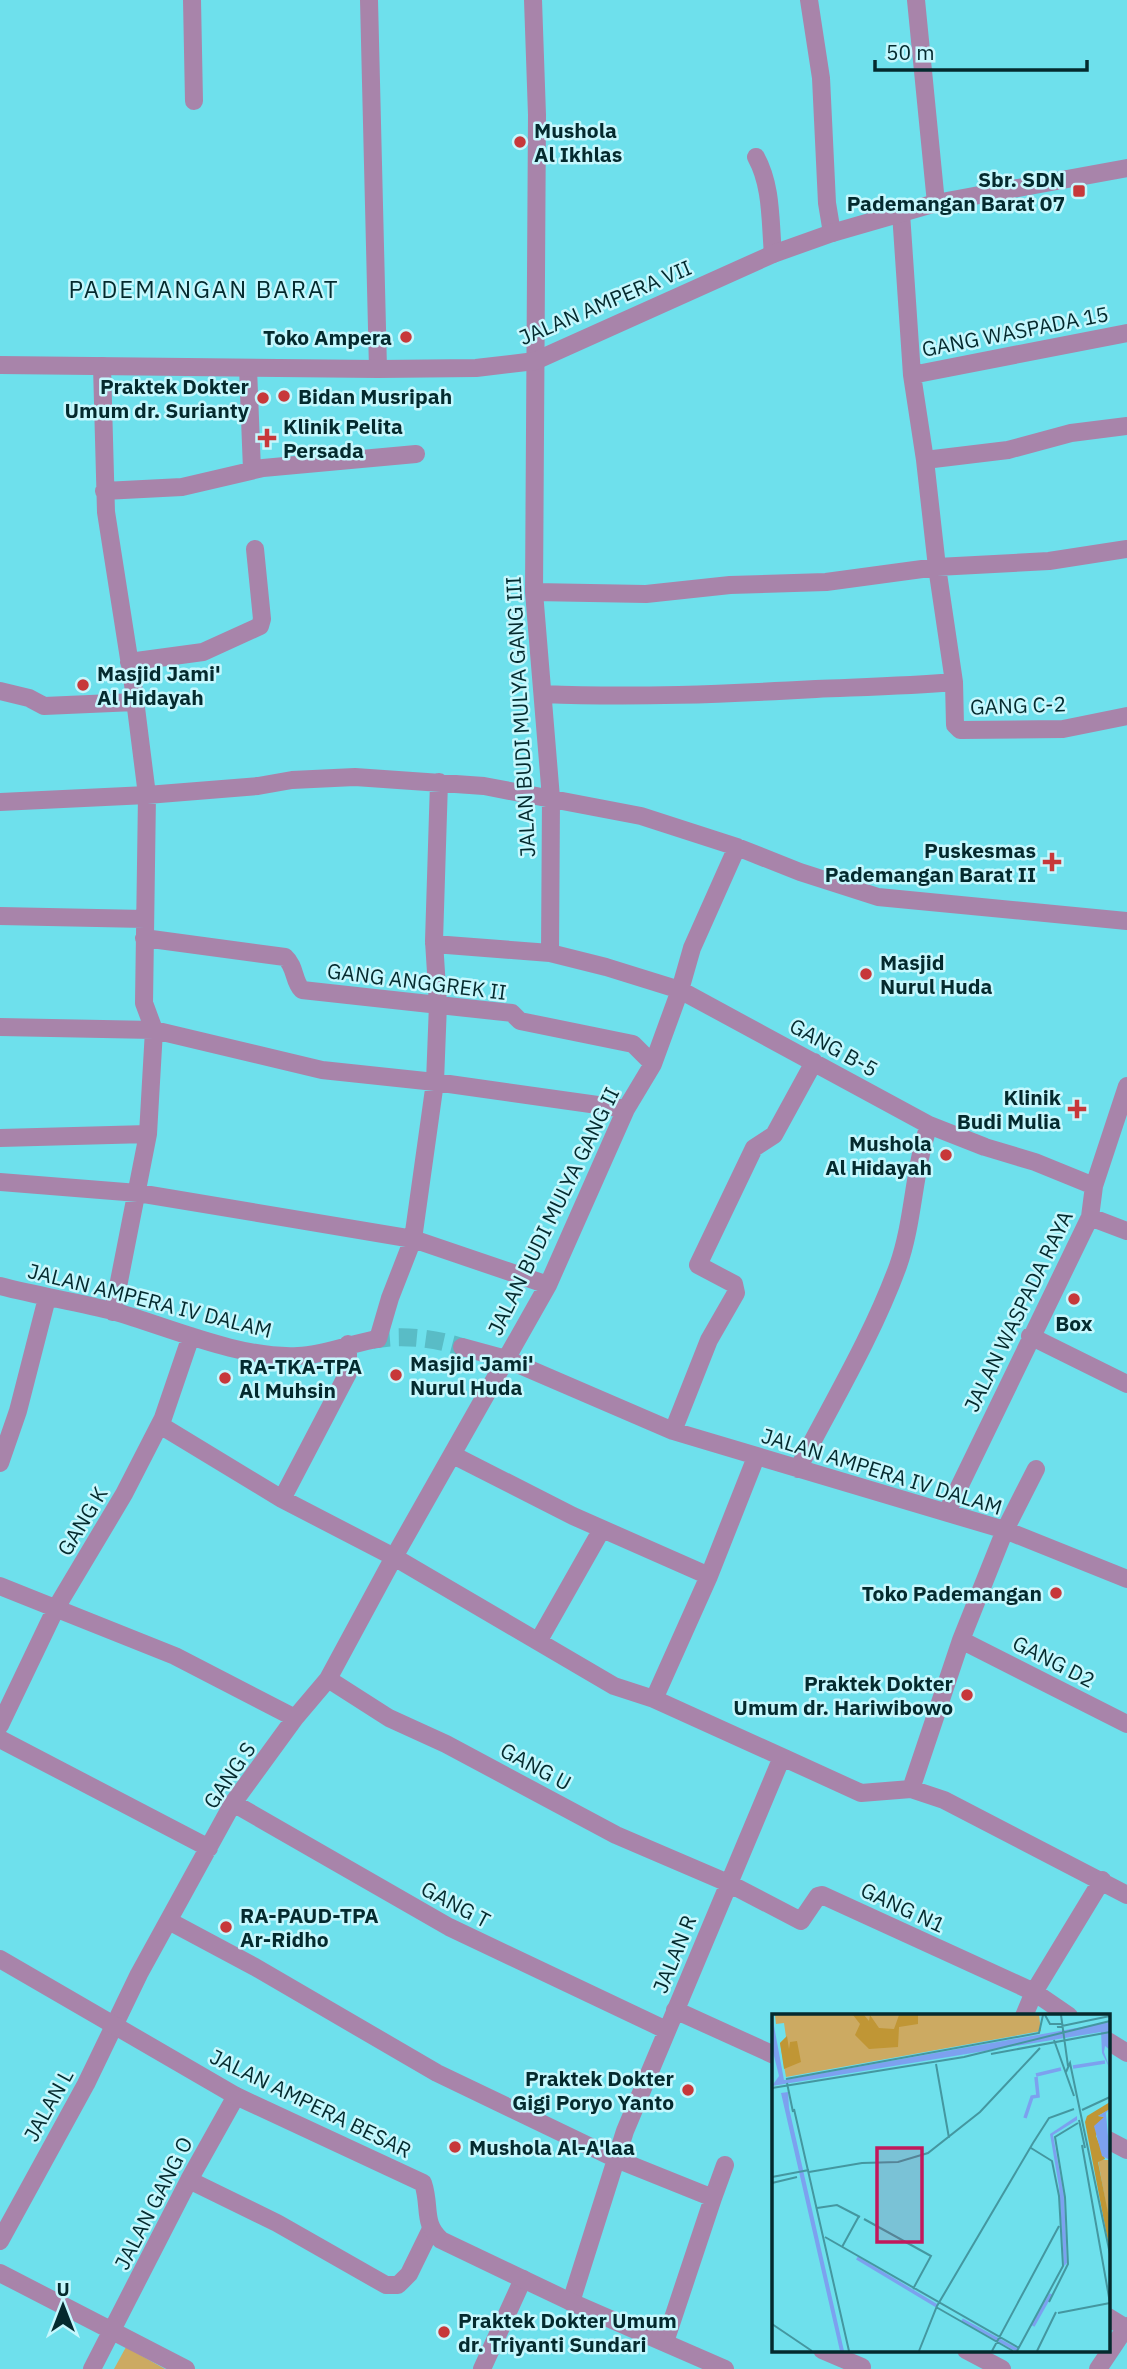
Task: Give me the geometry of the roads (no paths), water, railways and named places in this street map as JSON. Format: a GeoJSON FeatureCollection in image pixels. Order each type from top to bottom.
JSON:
{"type":"FeatureCollection","features":[{"type":"Feature","properties":{"kind":"street"},"geometry":{"type":"LineString","coordinates":[[192,0],[194,101]]}},
{"type":"Feature","properties":{"kind":"street"},"geometry":{"type":"LineString","coordinates":[[369,0],[378,369]]}},
{"type":"Feature","properties":{"kind":"street","name":"JALAN BUDI MULYA GANG III"},"geometry":{"type":"LineString","coordinates":[[533,0],[537,115],[534,592],[551,798],[550,953]]}},
{"type":"Feature","properties":{"kind":"street"},"geometry":{"type":"LineString","coordinates":[[809,0],[821,78],[827,203],[832,233]]}},
{"type":"Feature","properties":{"kind":"street"},"geometry":{"type":"LineString","coordinates":[[916,0],[936,203]]}},
{"type":"Feature","properties":{"kind":"street"},"geometry":{"type":"LineString","coordinates":[[756,157],[764,171],[768,190],[773,254]]}},
{"type":"Feature","properties":{"kind":"street","name":"JALAN AMPERA VII"},"geometry":{"type":"LineString","coordinates":[[0,365],[378,369],[476,368],[535,361],[773,254],[832,233],[936,203],[1127,167]]}},
{"type":"Feature","properties":{"kind":"street"},"geometry":{"type":"LineString","coordinates":[[543,694],[694,696],[888,688],[954,682],[912,374],[901,213]]}},
{"type":"Feature","properties":{"kind":"street","name":"GANG WASPADA 15"},"geometry":{"type":"LineString","coordinates":[[912,374],[1127,333]]}},
{"type":"Feature","properties":{"kind":"street"},"geometry":{"type":"LineString","coordinates":[[102,366],[104,491],[147,795],[144,1003],[154,1030],[148,1134],[113,1312]]}},
{"type":"Feature","properties":{"kind":"street"},"geometry":{"type":"LineString","coordinates":[[248,368],[252,470]]}},
{"type":"Feature","properties":{"kind":"street"},"geometry":{"type":"LineString","coordinates":[[925,460],[1008,450],[1071,433],[1127,426]]}},
{"type":"Feature","properties":{"kind":"street"},"geometry":{"type":"LineString","coordinates":[[104,491],[183,487],[252,470],[416,454]]}},
{"type":"Feature","properties":{"kind":"street"},"geometry":{"type":"LineString","coordinates":[[129,662],[203,652],[260,626],[262,619],[255,549]]}},
{"type":"Feature","properties":{"kind":"street"},"geometry":{"type":"LineString","coordinates":[[534,592],[646,594],[730,585],[826,582],[937,568],[1049,561],[1127,549]]}},
{"type":"Feature","properties":{"kind":"street","name":"GANG C-2"},"geometry":{"type":"LineString","coordinates":[[954,682],[955,722],[960,730],[1063,729],[1127,716]]}},
{"type":"Feature","properties":{"kind":"street"},"geometry":{"type":"LineString","coordinates":[[0,691],[29,698],[39,705],[50,707],[135,702]]}},
{"type":"Feature","properties":{"kind":"street"},"geometry":{"type":"LineString","coordinates":[[0,802],[147,795],[258,786],[292,780],[355,777],[484,786],[641,816],[737,847],[800,873],[878,897],[1127,921]]}},
{"type":"Feature","properties":{"kind":"street"},"geometry":{"type":"LineString","coordinates":[[412,1239],[435,1082],[438,1004],[434,944],[439,782]]}},
{"type":"Feature","properties":{"kind":"street","name":"JALAN BUDI MULYA GANG II"},"geometry":{"type":"LineString","coordinates":[[394,1557],[548,1285],[626,1109],[653,1064],[692,948],[737,847]]}},
{"type":"Feature","properties":{"kind":"street"},"geometry":{"type":"LineString","coordinates":[[0,916],[145,919]]}},
{"type":"Feature","properties":{"kind":"street","name":"GANG ANGGREK II"},"geometry":{"type":"LineString","coordinates":[[144,938],[285,957],[294,967],[298,985],[302,990],[512,1013],[520,1021],[633,1044],[653,1064]]}},
{"type":"Feature","properties":{"kind":"street"},"geometry":{"type":"LineString","coordinates":[[434,944],[550,953]]}},
{"type":"Feature","properties":{"kind":"street","name":"GANG B-5"},"geometry":{"type":"LineString","coordinates":[[550,953],[680,990],[929,1125],[1094,1186]]}},
{"type":"Feature","properties":{"kind":"street"},"geometry":{"type":"LineString","coordinates":[[0,1027],[154,1030],[322,1070],[435,1082],[626,1109]]}},
{"type":"Feature","properties":{"kind":"street"},"geometry":{"type":"LineString","coordinates":[[673,1431],[709,1340],[736,1293],[734,1284],[698,1265],[754,1148],[774,1135],[814,1062]]}},
{"type":"Feature","properties":{"kind":"street","name":"JALAN WASPADA RAYA"},"geometry":{"type":"LineString","coordinates":[[947,1511],[1090,1217],[1094,1186],[1127,1086]]}},
{"type":"Feature","properties":{"kind":"street"},"geometry":{"type":"LineString","coordinates":[[798,1469],[871,1328],[898,1265],[916,1187],[920,1152],[929,1125]]}},
{"type":"Feature","properties":{"kind":"street"},"geometry":{"type":"LineString","coordinates":[[0,1138],[148,1134]]}},
{"type":"Feature","properties":{"kind":"street"},"geometry":{"type":"LineString","coordinates":[[0,1182],[138,1193],[412,1239],[548,1285]]}},
{"type":"Feature","properties":{"kind":"street"},"geometry":{"type":"LineString","coordinates":[[1090,1217],[1127,1231]]}},
{"type":"Feature","properties":{"kind":"street","name":"JALAN AMPERA IV DALAM"},"geometry":{"type":"LineString","coordinates":[[0,1286],[113,1312],[261,1355],[298,1356],[324,1353],[348,1344],[375,1339],[412,1239]]}},
{"type":"Feature","properties":{"kind":"street"},"geometry":{"type":"LineString","coordinates":[[0,1463],[18,1411],[47,1298]]}},
{"type":"Feature","properties":{"kind":"street","name":"GANG K"},"geometry":{"type":"LineString","coordinates":[[0,1725],[56,1608],[124,1494],[160,1425],[191,1336]]}},
{"type":"Feature","properties":{"kind":"street"},"geometry":{"type":"LineString","coordinates":[[1030,1336],[1127,1384]]}},
{"type":"Feature","properties":{"kind":"street"},"geometry":{"type":"LineString","coordinates":[[282,1499],[348,1373],[348,1344]]}},
{"type":"Feature","properties":{"kind":"street","name":"JALAN AMPERA IV DALAM"},"geometry":{"type":"LineString","coordinates":[[462,1347],[506,1359],[673,1431],[1005,1530],[961,1640],[911,1789]]}},
{"type":"Feature","properties":{"kind":"street"},"geometry":{"type":"LineString","coordinates":[[160,1425],[282,1499],[394,1557],[614,1686],[654,1699],[861,1793],[911,1789],[944,1800],[1127,1895]]}},
{"type":"Feature","properties":{"kind":"street"},"geometry":{"type":"LineString","coordinates":[[453,1455],[602,1529],[709,1576]]}},
{"type":"Feature","properties":{"kind":"street"},"geometry":{"type":"LineString","coordinates":[[654,1699],[709,1576],[756,1457]]}},
{"type":"Feature","properties":{"kind":"street"},"geometry":{"type":"LineString","coordinates":[[1036,1469],[1005,1530],[1127,1579]]}},
{"type":"Feature","properties":{"kind":"street"},"geometry":{"type":"LineString","coordinates":[[539,1640],[602,1529]]}},
{"type":"Feature","properties":{"kind":"street","name":"GANG S"},"geometry":{"type":"LineString","coordinates":[[115,2027],[139,1974],[233,1803],[295,1718],[328,1679],[394,1557]]}},
{"type":"Feature","properties":{"kind":"street"},"geometry":{"type":"LineString","coordinates":[[0,1586],[176,1656],[295,1718]]}},
{"type":"Feature","properties":{"kind":"street","name":"GANG D2"},"geometry":{"type":"LineString","coordinates":[[961,1640],[1127,1724]]}},
{"type":"Feature","properties":{"kind":"street","name":"GANG U"},"geometry":{"type":"LineString","coordinates":[[328,1679],[389,1718],[446,1744],[616,1835],[728,1883]]}},
{"type":"Feature","properties":{"kind":"street"},"geometry":{"type":"LineString","coordinates":[[0,1739],[209,1848]]}},
{"type":"Feature","properties":{"kind":"street","name":"JALAN R"},"geometry":{"type":"LineString","coordinates":[[570,2302],[616,2159],[666,2031],[782,1757]]}},
{"type":"Feature","properties":{"kind":"street","name":"GANG T"},"geometry":{"type":"LineString","coordinates":[[233,1803],[449,1927],[666,2031]]}},
{"type":"Feature","properties":{"kind":"street"},"geometry":{"type":"LineString","coordinates":[[1024,2014],[1034,1992],[1102,1880]]}},
{"type":"Feature","properties":{"kind":"street","name":"GANG N1"},"geometry":{"type":"LineString","coordinates":[[728,1883],[802,1921],[818,1896],[822,1895],[1034,1992],[1067,2014]]}},
{"type":"Feature","properties":{"kind":"street"},"geometry":{"type":"LineString","coordinates":[[169,1921],[255,1967],[437,2073],[616,2159],[713,2198]]}},
{"type":"Feature","properties":{"kind":"street","name":"JALAN AMPERA BESAR"},"geometry":{"type":"LineString","coordinates":[[0,1959],[236,2096],[423,2183],[428,2198],[430,2231]]}},
{"type":"Feature","properties":{"kind":"street"},"geometry":{"type":"LineString","coordinates":[[675,2010],[772,2054]]}},
{"type":"Feature","properties":{"kind":"street","name":"JALAN L"},"geometry":{"type":"LineString","coordinates":[[0,2241],[115,2027]]}},
{"type":"Feature","properties":{"kind":"street"},"geometry":{"type":"LineString","coordinates":[[1110,2042],[1127,2053]]}},
{"type":"Feature","properties":{"kind":"street","name":"JALAN GANG O"},"geometry":{"type":"LineString","coordinates":[[92,2369],[236,2096]]}},
{"type":"Feature","properties":{"kind":"street"},"geometry":{"type":"LineString","coordinates":[[1110,2141],[1127,2150]]}},
{"type":"Feature","properties":{"kind":"street"},"geometry":{"type":"LineString","coordinates":[[665,2342],[725,2165]]}},
{"type":"Feature","properties":{"kind":"street"},"geometry":{"type":"LineString","coordinates":[[190,2180],[277,2223],[386,2285],[398,2285],[409,2274],[430,2231],[451,2246],[570,2302],[725,2369]]}},
{"type":"Feature","properties":{"kind":"street"},"geometry":{"type":"LineString","coordinates":[[0,2273],[186,2369]]}},
{"type":"Feature","properties":{"kind":"street"},"geometry":{"type":"LineString","coordinates":[[482,2369],[523,2279]]}},
{"type":"Feature","properties":{"kind":"street"},"geometry":{"type":"LineString","coordinates":[[1110,2319],[1126,2327],[1110,2351]]}},
{"type":"Feature","properties":{"kind":"street"},"geometry":{"type":"LineString","coordinates":[[826,2352],[862,2368],[869,2352]]}},
{"type":"Feature","properties":{"kind":"street"},"geometry":{"type":"LineString","coordinates":[[970,2352],[1002,2369]]}},
{"type":"Feature","properties":{"kind":"street"},"geometry":{"type":"LineString","coordinates":[[1098,2369],[1109,2352]]}},
{"type":"Feature","properties":{"kind":"tunnel"},"geometry":{"type":"LineString","coordinates":[[372,1340],[417,1338],[462,1347]]}},
{"type":"Feature","properties":{"kind":"place","name":"Mushola Al Ikhlas"},"geometry":{"type":"Point","coordinates":[520,142]}},
{"type":"Feature","properties":{"kind":"place","name":"Sbr. SDN Pademangan Barat 07"},"geometry":{"type":"Point","coordinates":[1079,191]}},
{"type":"Feature","properties":{"kind":"place","name":"Toko Ampera"},"geometry":{"type":"Point","coordinates":[406,337]}},
{"type":"Feature","properties":{"kind":"place","name":"Bidan Musripah"},"geometry":{"type":"Point","coordinates":[284,396]}},
{"type":"Feature","properties":{"kind":"place","name":"Praktek Dokter Umum dr. Surianty"},"geometry":{"type":"Point","coordinates":[263,398]}},
{"type":"Feature","properties":{"kind":"place","name":"Klinik Pelita Persada"},"geometry":{"type":"Point","coordinates":[267,438]}},
{"type":"Feature","properties":{"kind":"place","name":"Masjid Jami' Al Hidayah"},"geometry":{"type":"Point","coordinates":[83,685]}},
{"type":"Feature","properties":{"kind":"place","name":"Puskesmas Pademangan Barat II"},"geometry":{"type":"Point","coordinates":[1052,862]}},
{"type":"Feature","properties":{"kind":"place","name":"Masjid Nurul Huda"},"geometry":{"type":"Point","coordinates":[866,974]}},
{"type":"Feature","properties":{"kind":"place","name":"Klinik Budi Mulia"},"geometry":{"type":"Point","coordinates":[1077,1109]}},
{"type":"Feature","properties":{"kind":"place","name":"Mushola Al Hidayah"},"geometry":{"type":"Point","coordinates":[946,1155]}},
{"type":"Feature","properties":{"kind":"place","name":"Box"},"geometry":{"type":"Point","coordinates":[1074,1299]}},
{"type":"Feature","properties":{"kind":"place","name":"Masjid Jami' Nurul Huda"},"geometry":{"type":"Point","coordinates":[396,1375]}},
{"type":"Feature","properties":{"kind":"place","name":"RA-TKA-TPA Al Muhsin"},"geometry":{"type":"Point","coordinates":[225,1378]}},
{"type":"Feature","properties":{"kind":"place","name":"Toko Pademangan"},"geometry":{"type":"Point","coordinates":[1056,1593]}},
{"type":"Feature","properties":{"kind":"place","name":"Praktek Dokter Umum dr. Hariwibowo"},"geometry":{"type":"Point","coordinates":[967,1695]}},
{"type":"Feature","properties":{"kind":"place","name":"RA-PAUD-TPA Ar-Ridho"},"geometry":{"type":"Point","coordinates":[226,1927]}},
{"type":"Feature","properties":{"kind":"place","name":"Praktek Dokter Gigi Poryo Yanto"},"geometry":{"type":"Point","coordinates":[688,2090]}},
{"type":"Feature","properties":{"kind":"place","name":"Mushola Al-A'laa"},"geometry":{"type":"Point","coordinates":[455,2147]}},
{"type":"Feature","properties":{"kind":"place","name":"Praktek Dokter Umum dr. Triyanti Sundari"},"geometry":{"type":"Point","coordinates":[444,2332]}},
{"type":"Feature","properties":{"kind":"district","name":"PADEMANGAN BARAT"},"geometry":{"type":"Point","coordinates":[204,289]}}]}
